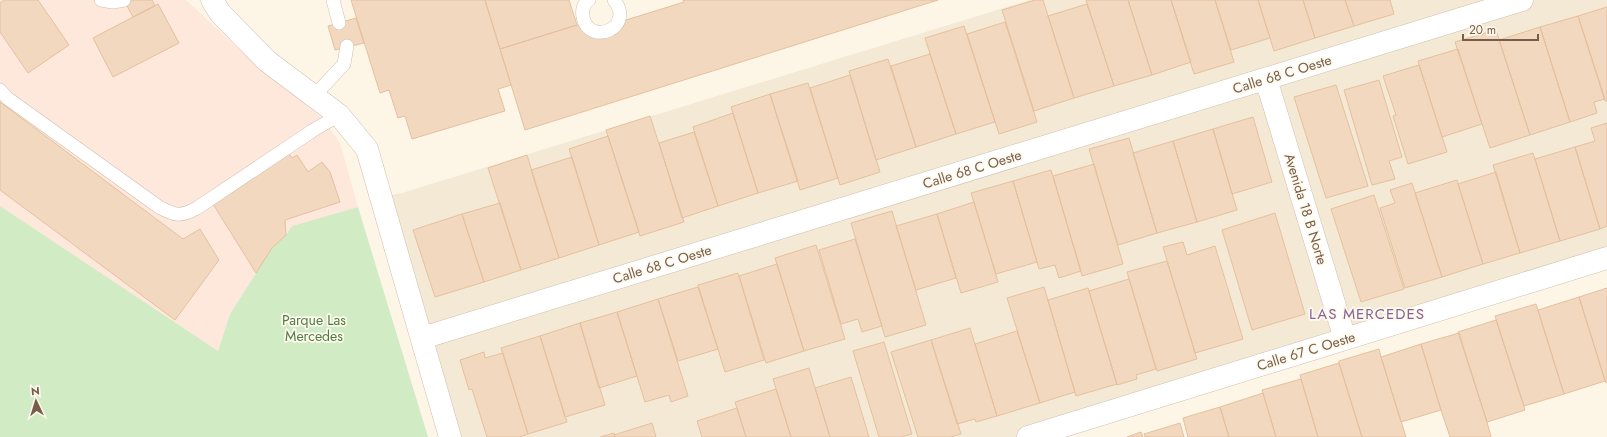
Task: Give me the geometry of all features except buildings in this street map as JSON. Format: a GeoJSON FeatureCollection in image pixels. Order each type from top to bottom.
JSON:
{"type":"FeatureCollection","features":[{"type":"Feature","properties":{"kind":"street"},"geometry":{"type":"LineString","coordinates":[[212,0],[220,13],[267,61],[339,115],[367,149],[450,437]]}},
{"type":"Feature","properties":{"kind":"street","name":"Calle 68 C Oeste"},"geometry":{"type":"LineString","coordinates":[[422,338],[1522,0]]}},
{"type":"Feature","properties":{"kind":"street","name":"Avenida 18 B Norte"},"geometry":{"type":"LineString","coordinates":[[1266,79],[1345,339]]}},
{"type":"Feature","properties":{"kind":"street","name":"Calle 67 C Oeste"},"geometry":{"type":"LineString","coordinates":[[1028,437],[1607,258]]}},
{"type":"Feature","properties":{"kind":"lane"},"geometry":{"type":"LineString","coordinates":[[101,0],[113,2],[124,0]]}},
{"type":"Feature","properties":{"kind":"lane"},"geometry":{"type":"LineString","coordinates":[[332,0],[339,23]]}},
{"type":"Feature","properties":{"kind":"lane"},"geometry":{"type":"LineString","coordinates":[[588,0],[583,7],[583,19],[590,29],[601,32],[613,28],[618,23],[620,11],[614,0]]}},
{"type":"Feature","properties":{"kind":"lane"},"geometry":{"type":"LineString","coordinates":[[314,96],[344,64],[347,46]]}},
{"type":"Feature","properties":{"kind":"lane"},"geometry":{"type":"LineString","coordinates":[[0,90],[7,98],[159,207],[172,214],[185,214],[197,208],[312,131],[339,115]]}},
{"type":"Feature","properties":{"kind":"shaded area"},"geometry":{"type":"Polygon","coordinates":[[[0,0],[186,0],[241,51],[323,119],[340,143],[358,207],[292,226],[286,235],[272,248],[230,314],[218,351],[0,206],[0,0]]]}},
{"type":"Feature","properties":{"kind":"shaded area"},"geometry":{"type":"Polygon","coordinates":[[[1029,0],[1607,0],[1607,258],[1028,437],[451,437],[380,197],[402,193],[1029,0]]]}},
{"type":"Feature","properties":{"kind":"green space","name":"Parque Las Mercedes"},"geometry":{"type":"Polygon","coordinates":[[[0,206],[218,351],[230,314],[272,248],[286,235],[292,226],[358,207],[428,437],[0,437],[0,206]]]}},
{"type":"Feature","properties":{"kind":"district","name":"LAS MERCEDES"},"geometry":{"type":"Point","coordinates":[1367,314]}}]}
